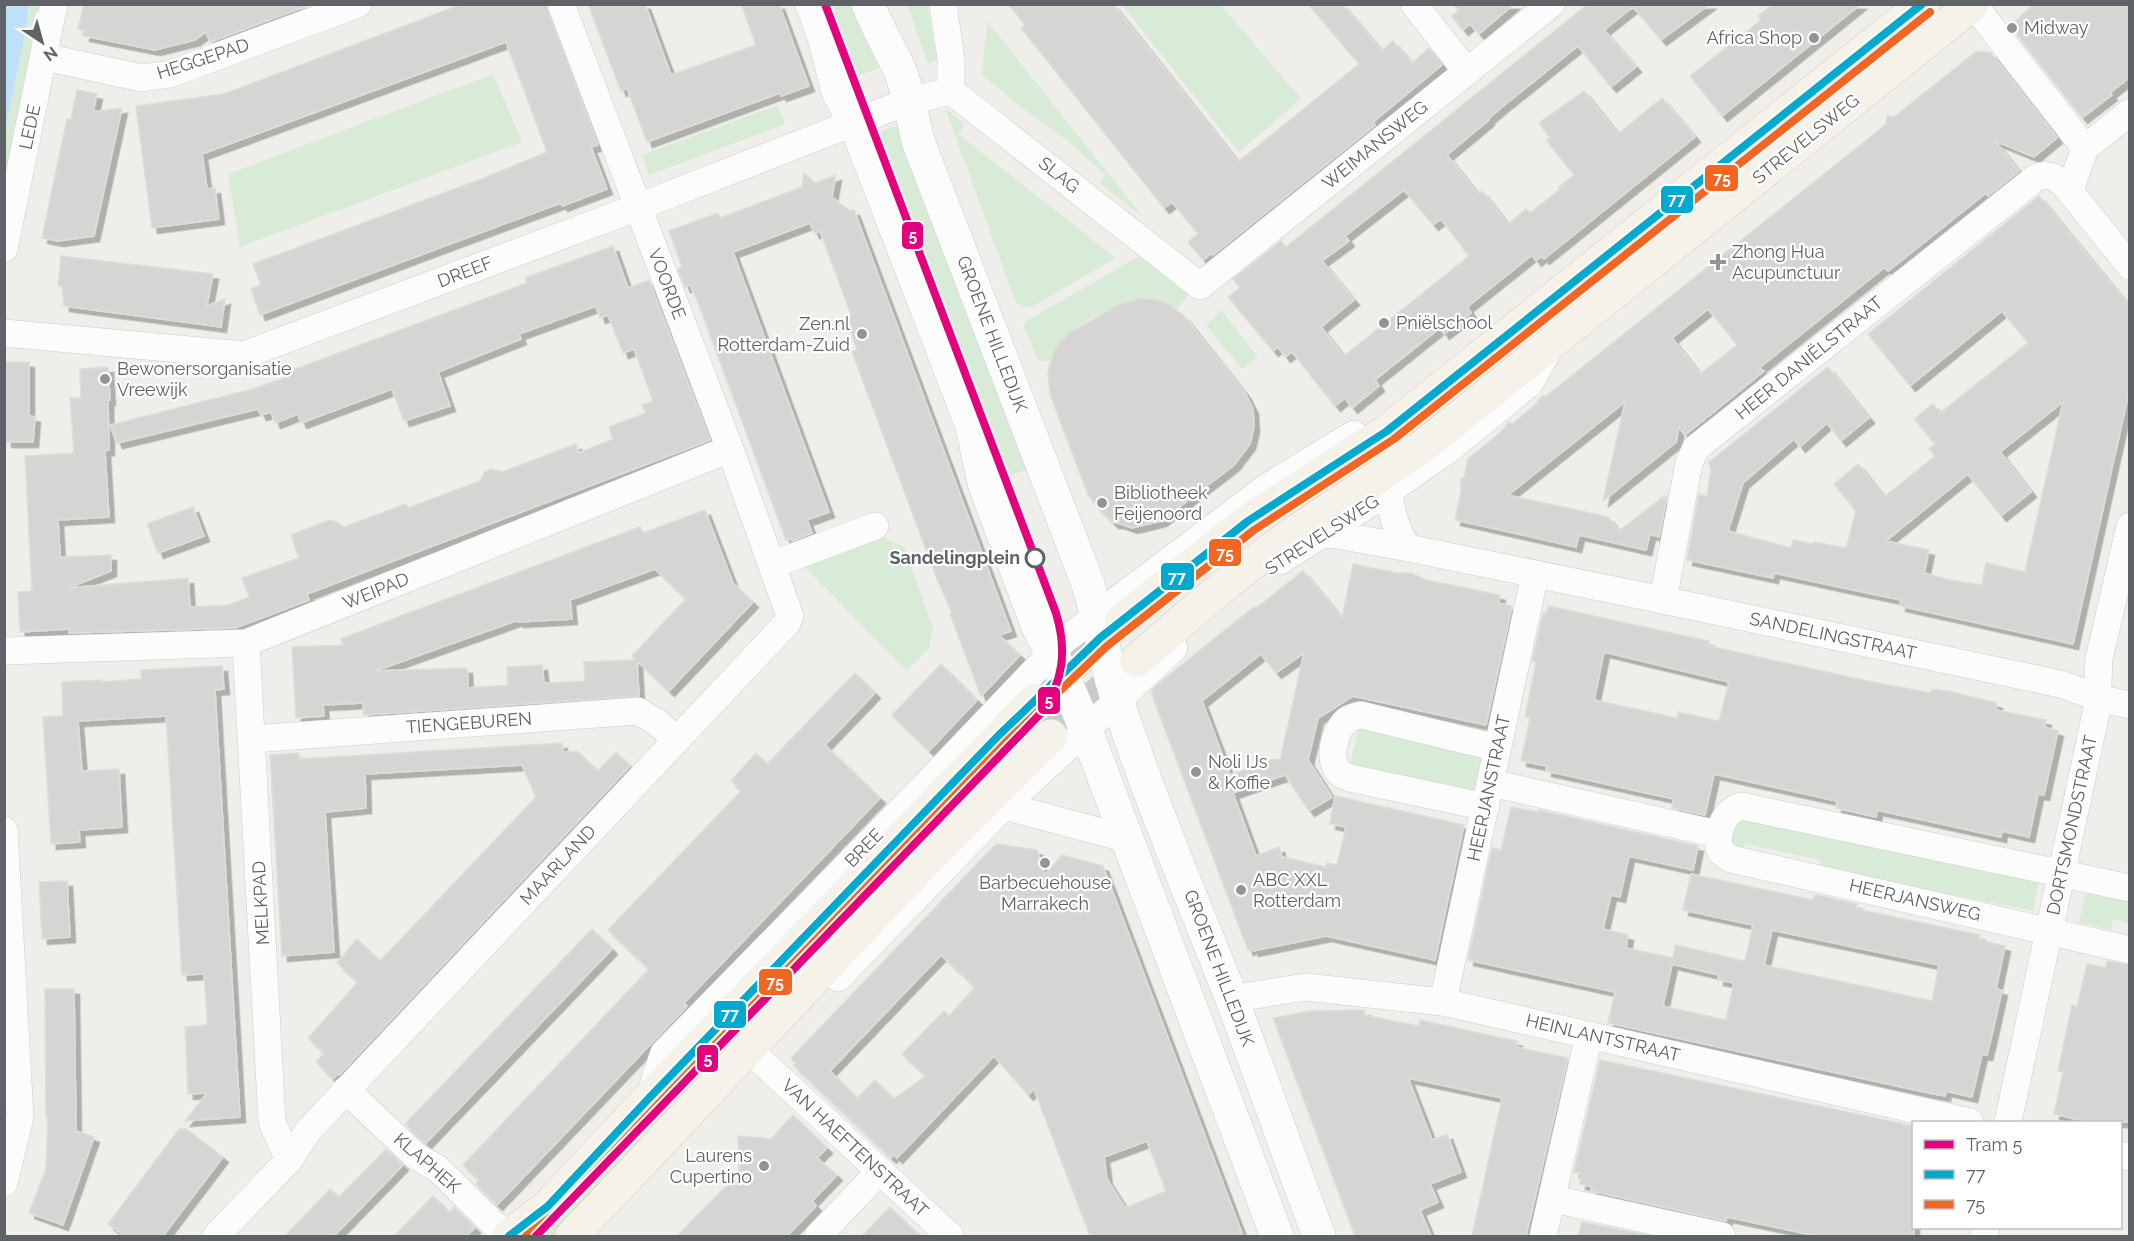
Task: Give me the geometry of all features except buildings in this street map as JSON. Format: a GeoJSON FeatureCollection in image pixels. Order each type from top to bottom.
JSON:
{"type":"FeatureCollection","features":[{"type":"Feature","properties":{"kind":"main road","name":"STREVELSWEG"},"geometry":{"type":"LineString","coordinates":[[1109,617],[1248,521],[1387,431],[1923,4]]}},
{"type":"Feature","properties":{"kind":"main road","name":"STREVELSWEG"},"geometry":{"type":"LineString","coordinates":[[1122,664],[1247,567],[1410,456],[1973,4]]}},
{"type":"Feature","properties":{"kind":"main road","name":"BREE"},"geometry":{"type":"LineString","coordinates":[[508,1236],[548,1206],[651,1096],[1035,700]]}},
{"type":"Feature","properties":{"kind":"main road"},"geometry":{"type":"LineString","coordinates":[[572,1236],[935,851],[1051,736]]}},
{"type":"Feature","properties":{"kind":"street","name":"LEDE"},"geometry":{"type":"LineString","coordinates":[[4,249],[54,4]]}},
{"type":"Feature","properties":{"kind":"street","name":"HEGGEPAD"},"geometry":{"type":"LineString","coordinates":[[44,57],[142,78],[170,74],[358,4]]}},
{"type":"Feature","properties":{"kind":"street","name":"VOORDE"},"geometry":{"type":"LineString","coordinates":[[561,4],[772,564]]}},
{"type":"Feature","properties":{"kind":"street"},"geometry":{"type":"LineString","coordinates":[[812,4],[824,37],[838,92],[855,123],[972,426],[984,483],[1038,627],[1066,682],[1086,730],[1277,1236]]}},
{"type":"Feature","properties":{"kind":"street","name":"GROENE HILLEDIJK"},"geometry":{"type":"LineString","coordinates":[[868,4],[874,22],[898,66],[909,100],[918,141],[1088,584],[1109,617],[1122,664],[1118,700],[1319,1236]]}},
{"type":"Feature","properties":{"kind":"street"},"geometry":{"type":"LineString","coordinates":[[909,100],[951,91],[951,59],[943,4]]}},
{"type":"Feature","properties":{"kind":"street"},"geometry":{"type":"LineString","coordinates":[[1414,4],[1467,72]]}},
{"type":"Feature","properties":{"kind":"street","name":"WEIMANSWEG"},"geometry":{"type":"LineString","coordinates":[[1200,286],[1551,4]]}},
{"type":"Feature","properties":{"kind":"street"},"geometry":{"type":"LineString","coordinates":[[1973,4],[2085,148]]}},
{"type":"Feature","properties":{"kind":"street","name":"SLAG"},"geometry":{"type":"LineString","coordinates":[[951,91],[1200,286]]}},
{"type":"Feature","properties":{"kind":"street","name":"DREEF"},"geometry":{"type":"LineString","coordinates":[[4,333],[244,355],[638,207],[909,100]]}},
{"type":"Feature","properties":{"kind":"street"},"geometry":{"type":"LineString","coordinates":[[2129,265],[2070,190],[2085,148],[2130,112]]}},
{"type":"Feature","properties":{"kind":"street","name":"HEER DANIËLSTRAAT"},"geometry":{"type":"LineString","coordinates":[[1663,600],[1689,463],[1696,448],[2037,177],[2045,174],[2056,178],[2070,190]]}},
{"type":"Feature","properties":{"kind":"street","name":"STREVELSWEG"},"geometry":{"type":"LineString","coordinates":[[1086,730],[1228,600],[1266,570],[1389,492],[1448,450],[1530,383],[1554,340]]}},
{"type":"Feature","properties":{"kind":"street","name":"WEIPAD"},"geometry":{"type":"LineString","coordinates":[[4,651],[246,642],[730,449]]}},
{"type":"Feature","properties":{"kind":"street"},"geometry":{"type":"LineString","coordinates":[[1389,492],[1393,520],[1408,548]]}},
{"type":"Feature","properties":{"kind":"street"},"geometry":{"type":"LineString","coordinates":[[772,564],[874,526]]}},
{"type":"Feature","properties":{"kind":"street","name":"DORTSMONDSTRAAT"},"geometry":{"type":"LineString","coordinates":[[2008,1121],[2097,708],[2099,659],[2130,526]]}},
{"type":"Feature","properties":{"kind":"street"},"geometry":{"type":"LineString","coordinates":[[1322,534],[1408,548],[1535,574]]}},
{"type":"Feature","properties":{"kind":"street","name":"MAARLAND"},"geometry":{"type":"LineString","coordinates":[[216,1236],[289,1160],[308,1131],[346,1090],[787,623],[790,616],[788,607],[772,564]]}},
{"type":"Feature","properties":{"kind":"street","name":"SANDELINGSTRAAT"},"geometry":{"type":"LineString","coordinates":[[1535,574],[2060,684],[2106,700],[2130,705]]}},
{"type":"Feature","properties":{"kind":"street","name":"HEERJANSTRAAT"},"geometry":{"type":"LineString","coordinates":[[1443,1002],[1535,574]]}},
{"type":"Feature","properties":{"kind":"street","name":"BREE"},"geometry":{"type":"LineString","coordinates":[[651,1096],[664,1053],[912,799],[1051,652],[1109,617]]}},
{"type":"Feature","properties":{"kind":"street","name":"MELKPAD"},"geometry":{"type":"LineString","coordinates":[[246,642],[272,1122],[289,1160]]}},
{"type":"Feature","properties":{"kind":"street"},"geometry":{"type":"LineString","coordinates":[[1051,652],[1080,651],[1122,664]]}},
{"type":"Feature","properties":{"kind":"street"},"geometry":{"type":"LineString","coordinates":[[1066,682],[1087,705],[1103,706],[1118,700]]}},
{"type":"Feature","properties":{"kind":"street","name":"TIENGEBUREN"},"geometry":{"type":"LineString","coordinates":[[252,739],[638,711],[658,723],[676,740]]}},
{"type":"Feature","properties":{"kind":"street"},"geometry":{"type":"LineString","coordinates":[[1497,748],[1360,715],[1349,718],[1341,727],[1335,739],[1334,758],[1340,773],[1350,778],[1489,795],[1717,834],[1730,812],[1741,806],[2130,888]]}},
{"type":"Feature","properties":{"kind":"street"},"geometry":{"type":"LineString","coordinates":[[619,1186],[630,1185],[642,1178],[1004,806],[1086,730]]}},
{"type":"Feature","properties":{"kind":"street"},"geometry":{"type":"LineString","coordinates":[[1004,806],[1128,839]]}},
{"type":"Feature","properties":{"kind":"street"},"geometry":{"type":"LineString","coordinates":[[4,830],[20,1117],[4,1183]]}},
{"type":"Feature","properties":{"kind":"street","name":"HEERJANSWEG"},"geometry":{"type":"LineString","coordinates":[[1717,834],[1720,851],[1731,859],[2130,950]]}},
{"type":"Feature","properties":{"kind":"street","name":"HEINLANTSTRAAT"},"geometry":{"type":"LineString","coordinates":[[1231,999],[1305,987],[1443,1002],[1966,1121]]}},
{"type":"Feature","properties":{"kind":"street"},"geometry":{"type":"LineString","coordinates":[[1543,1236],[1589,1035]]}},
{"type":"Feature","properties":{"kind":"street","name":"VAN HAEFTENSTRAAT"},"geometry":{"type":"LineString","coordinates":[[759,1059],[950,1236]]}},
{"type":"Feature","properties":{"kind":"street","name":"KLAPHEK"},"geometry":{"type":"LineString","coordinates":[[346,1090],[417,1157],[437,1168],[508,1236]]}},
{"type":"Feature","properties":{"kind":"street"},"geometry":{"type":"LineString","coordinates":[[818,1236],[880,1171]]}},
{"type":"Feature","properties":{"kind":"street"},"geometry":{"type":"LineString","coordinates":[[1553,1199],[1722,1236]]}},
{"type":"Feature","properties":{"kind":"green space"},"geometry":{"type":"Polygon","coordinates":[[[28,5],[49,5],[5,217],[5,131],[27,24],[28,5]]]}},
{"type":"Feature","properties":{"kind":"green space"},"geometry":{"type":"Polygon","coordinates":[[[819,5],[860,5],[889,64],[842,82],[819,5]]]}},
{"type":"Feature","properties":{"kind":"green space"},"geometry":{"type":"Polygon","coordinates":[[[907,5],[927,5],[937,60],[928,64],[907,5]]]}},
{"type":"Feature","properties":{"kind":"green space"},"geometry":{"type":"Polygon","coordinates":[[[1122,5],[1221,5],[1301,99],[1239,152],[1122,5]]]}},
{"type":"Feature","properties":{"kind":"green space"},"geometry":{"type":"Polygon","coordinates":[[[987,21],[1143,217],[1099,183],[1105,175],[1067,140],[1023,109],[982,74],[987,21]]]}},
{"type":"Feature","properties":{"kind":"green space"},"geometry":{"type":"Polygon","coordinates":[[[493,74],[522,142],[240,247],[228,174],[493,74]]]}},
{"type":"Feature","properties":{"kind":"green space"},"geometry":{"type":"Polygon","coordinates":[[[778,105],[785,124],[649,175],[642,155],[778,105]]]}},
{"type":"Feature","properties":{"kind":"green space"},"geometry":{"type":"Polygon","coordinates":[[[945,108],[965,124],[958,134],[1116,258],[1030,308],[1016,303],[945,108]]]}},
{"type":"Feature","properties":{"kind":"green space"},"geometry":{"type":"Polygon","coordinates":[[[896,127],[909,131],[1036,466],[991,483],[874,145],[882,132],[896,127]]]}},
{"type":"Feature","properties":{"kind":"green space"},"geometry":{"type":"Polygon","coordinates":[[[1141,255],[1189,293],[1177,310],[1163,302],[1147,298],[1127,302],[1103,312],[1071,332],[1057,346],[1049,362],[1038,360],[1023,323],[1141,255]]]}},
{"type":"Feature","properties":{"kind":"green space"},"geometry":{"type":"Polygon","coordinates":[[[1221,310],[1258,357],[1242,369],[1206,325],[1221,310]]]}},
{"type":"Feature","properties":{"kind":"green space"},"geometry":{"type":"Polygon","coordinates":[[[877,534],[904,547],[933,628],[929,648],[907,671],[801,563],[877,534]]]}},
{"type":"Feature","properties":{"kind":"green space"},"geometry":{"type":"Polygon","coordinates":[[[1040,706],[1050,729],[561,1236],[524,1236],[1040,706]]]}},
{"type":"Feature","properties":{"kind":"green space"},"geometry":{"type":"Polygon","coordinates":[[[1360,723],[1483,751],[1474,793],[1350,765],[1360,723]]]}},
{"type":"Feature","properties":{"kind":"green space"},"geometry":{"type":"Polygon","coordinates":[[[1737,813],[2041,874],[2033,911],[1820,868],[1821,860],[1745,844],[1743,852],[1729,849],[1737,813]]]}},
{"type":"Feature","properties":{"kind":"green space"},"geometry":{"type":"Polygon","coordinates":[[[2088,883],[2129,892],[2129,923],[2113,919],[2111,930],[2079,922],[2088,883]]]}},
{"type":"Feature","properties":{"kind":"water"},"geometry":{"type":"Polygon","coordinates":[[[5,4],[28,5],[27,24],[5,131],[5,4]]]}},
{"type":"Feature","properties":{"kind":"tunnel"},"geometry":{"type":"LineString","coordinates":[[1035,700],[1120,621]]}},
{"type":"Feature","properties":{"kind":"tunnel"},"geometry":{"type":"LineString","coordinates":[[1051,736],[1133,663]]}},
{"type":"Feature","properties":{"kind":"tram line","name":"5"},"geometry":{"type":"LineString","coordinates":[[536,1236],[1041,713],[1059,677],[1062,640],[1056,613],[825,4]]}},
{"type":"Feature","properties":{"kind":"transit line","name":"77"},"geometry":{"type":"LineString","coordinates":[[509,1236],[548,1206],[999,735],[1100,638],[1248,521],[1387,431],[1922,4]]}},
{"type":"Feature","properties":{"kind":"transit line","name":"75"},"geometry":{"type":"LineString","coordinates":[[526,1236],[556,1213],[1006,742],[1107,646],[1254,530],[1394,439],[1930,12]]}},
{"type":"Feature","properties":{"kind":"place","name":"Midway"},"geometry":{"type":"Point","coordinates":[2012,28]}},
{"type":"Feature","properties":{"kind":"place","name":"Africa Shop"},"geometry":{"type":"Point","coordinates":[1814,38]}},
{"type":"Feature","properties":{"kind":"place","name":"Zhong Hua Acupunctuur"},"geometry":{"type":"Point","coordinates":[1718,262]}},
{"type":"Feature","properties":{"kind":"place","name":"Pniëlschool"},"geometry":{"type":"Point","coordinates":[1384,323]}},
{"type":"Feature","properties":{"kind":"place","name":"Zen.nl Rotterdam-Zuid"},"geometry":{"type":"Point","coordinates":[862,334]}},
{"type":"Feature","properties":{"kind":"place","name":"Bewonersorganisatie Vreewijk"},"geometry":{"type":"Point","coordinates":[105,379]}},
{"type":"Feature","properties":{"kind":"place","name":"Bibliotheek Feijenoord"},"geometry":{"type":"Point","coordinates":[1102,503]}},
{"type":"Feature","properties":{"kind":"place","name":"Sandelingplein"},"geometry":{"type":"Point","coordinates":[1035,558]}},
{"type":"Feature","properties":{"kind":"place","name":"Noli IJs & Koffie"},"geometry":{"type":"Point","coordinates":[1196,772]}},
{"type":"Feature","properties":{"kind":"place","name":"Barbecuehouse Marrakech"},"geometry":{"type":"Point","coordinates":[1045,863]}},
{"type":"Feature","properties":{"kind":"place","name":"ABC XXL Rotterdam"},"geometry":{"type":"Point","coordinates":[1241,890]}},
{"type":"Feature","properties":{"kind":"place","name":"Laurens Cupertino"},"geometry":{"type":"Point","coordinates":[764,1166]}}]}
